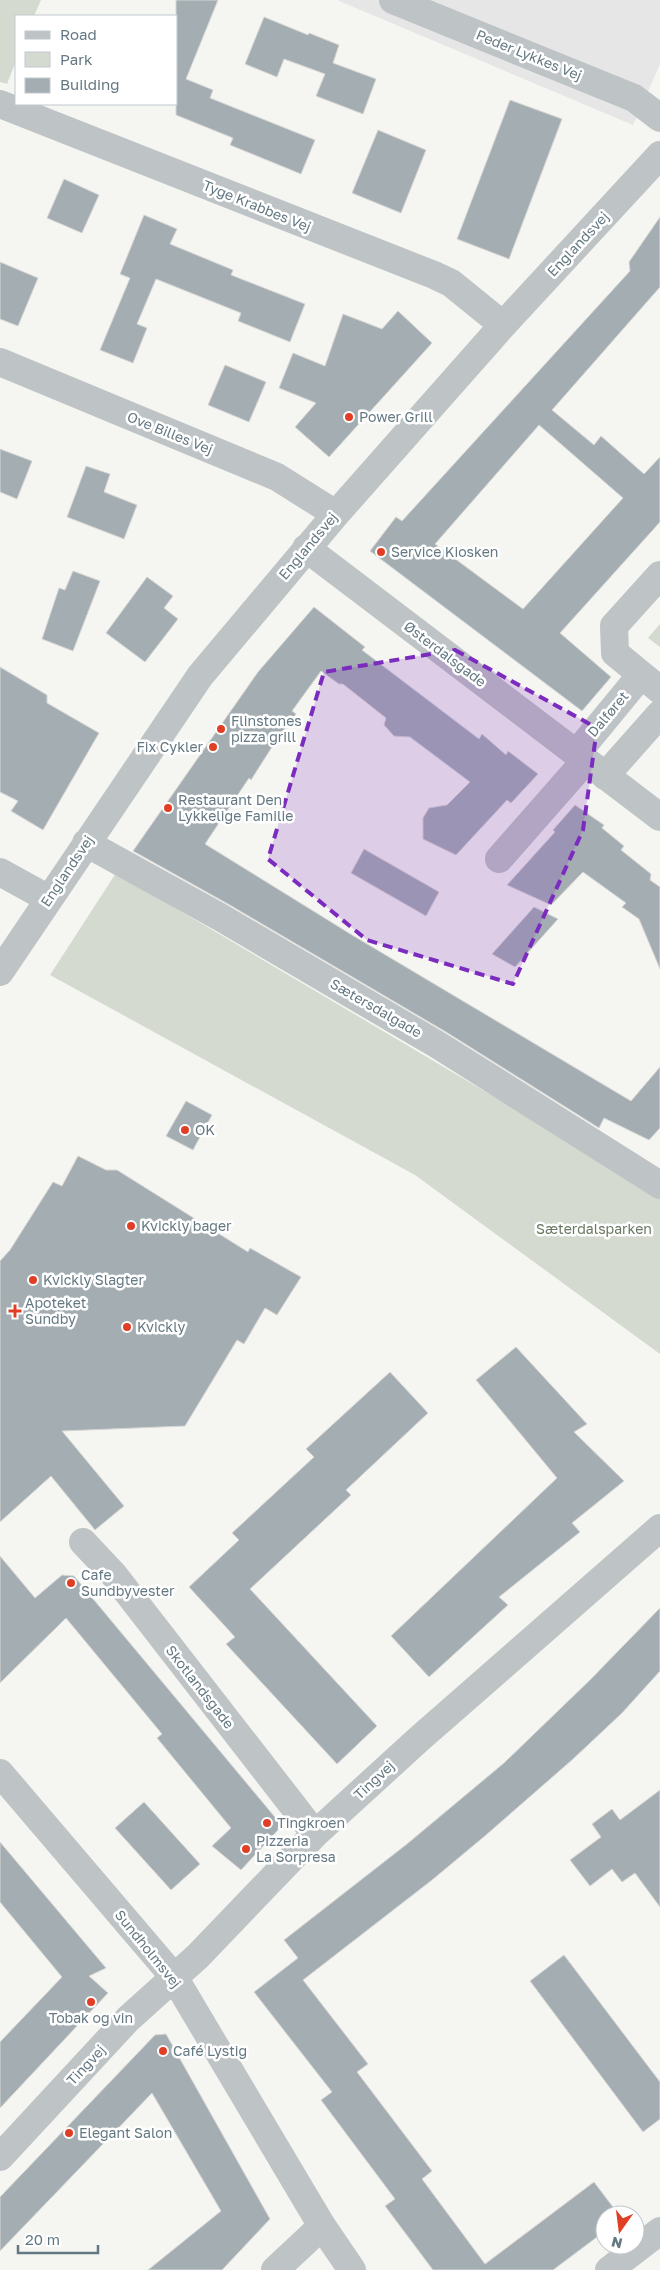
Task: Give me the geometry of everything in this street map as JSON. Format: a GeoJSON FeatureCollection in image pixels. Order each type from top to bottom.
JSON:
{"type":"FeatureCollection","features":[{"type":"Feature","properties":{"kind":"street","name":"Peder Lykkes Vej"},"geometry":{"type":"LineString","coordinates":[[393,0],[634,98],[660,118]]}},
{"type":"Feature","properties":{"kind":"street","name":"Tyge Krabbes Vej"},"geometry":{"type":"LineString","coordinates":[[0,104],[434,275],[451,283],[503,325]]}},
{"type":"Feature","properties":{"kind":"street","name":"Englandsvej"},"geometry":{"type":"LineString","coordinates":[[0,972],[200,676],[336,514],[503,325],[660,155]]}},
{"type":"Feature","properties":{"kind":"street","name":"Ove Billes Vej"},"geometry":{"type":"LineString","coordinates":[[0,362],[277,477],[336,514]]}},
{"type":"Feature","properties":{"kind":"street","name":"Østerdalsgade"},"geometry":{"type":"LineString","coordinates":[[306,548],[660,817]]}},
{"type":"Feature","properties":{"kind":"street","name":"Dalføret"},"geometry":{"type":"LineString","coordinates":[[589,764],[650,683],[615,654],[614,626],[660,575]]}},
{"type":"Feature","properties":{"kind":"street"},"geometry":{"type":"LineString","coordinates":[[499,859],[589,764],[660,714]]}},
{"type":"Feature","properties":{"kind":"street","name":"Sætersdalgade"},"geometry":{"type":"LineString","coordinates":[[86,843],[220,917],[430,1040],[660,1185]]}},
{"type":"Feature","properties":{"kind":"street"},"geometry":{"type":"LineString","coordinates":[[0,872],[49,899]]}},
{"type":"Feature","properties":{"kind":"street","name":"Tingvej"},"geometry":{"type":"LineString","coordinates":[[0,2158],[128,2019],[256,1898],[315,1834],[419,1739],[660,1528]]}},
{"type":"Feature","properties":{"kind":"street","name":"Skotlandsgade"},"geometry":{"type":"LineString","coordinates":[[83,1542],[114,1575],[315,1834]]}},
{"type":"Feature","properties":{"kind":"street","name":"Sundholmsvej"},"geometry":{"type":"LineString","coordinates":[[0,1773],[174,1977],[322,2226],[352,2270]]}},
{"type":"Feature","properties":{"kind":"street"},"geometry":{"type":"LineString","coordinates":[[274,2270],[322,2226]]}},
{"type":"Feature","properties":{"kind":"street"},"geometry":{"type":"LineString","coordinates":[[609,2270],[657,2239]]}},
{"type":"Feature","properties":{"kind":"highlighted area"},"geometry":{"type":"Polygon","coordinates":[[[455,650],[597,728],[583,830],[513,984],[367,940],[268,859],[324,672],[455,650]]]}},
{"type":"Feature","properties":{"kind":"shaded area"},"geometry":{"type":"Polygon","coordinates":[[[337,0],[660,0],[660,64],[633,125],[337,0]]]}},
{"type":"Feature","properties":{"kind":"green space"},"geometry":{"type":"Polygon","coordinates":[[[0,0],[41,0],[34,15],[15,15],[15,64],[7,84],[0,82],[0,0]]]}},
{"type":"Feature","properties":{"kind":"green space"},"geometry":{"type":"Polygon","coordinates":[[[660,624],[660,647],[648,638],[660,624]]]}},
{"type":"Feature","properties":{"kind":"green space","name":"Sæterdalsparken"},"geometry":{"type":"Polygon","coordinates":[[[116,873],[660,1195],[660,1354],[415,1175],[50,975],[116,873]]]}},
{"type":"Feature","properties":{"kind":"building"},"geometry":{"type":"Polygon","coordinates":[[[176,0],[218,0],[186,79],[213,90],[210,98],[315,140],[301,174],[230,145],[233,138],[176,115],[176,105],[178,105],[178,15],[176,15],[176,0]]]}},
{"type":"Feature","properties":{"kind":"building"},"geometry":{"type":"Polygon","coordinates":[[[264,17],[339,45],[333,63],[376,79],[363,114],[316,96],[325,74],[284,59],[277,77],[245,64],[264,17]]]}},
{"type":"Feature","properties":{"kind":"building"},"geometry":{"type":"Polygon","coordinates":[[[510,100],[562,119],[509,259],[457,239],[510,100]]]}},
{"type":"Feature","properties":{"kind":"building"},"geometry":{"type":"Polygon","coordinates":[[[378,130],[426,150],[401,213],[352,193],[378,130]]]}},
{"type":"Feature","properties":{"kind":"building"},"geometry":{"type":"Polygon","coordinates":[[[64,179],[99,195],[82,233],[47,218],[64,179]]]}},
{"type":"Feature","properties":{"kind":"building"},"geometry":{"type":"Polygon","coordinates":[[[144,215],[177,229],[170,244],[233,270],[231,275],[305,304],[290,342],[238,321],[241,313],[156,279],[137,324],[147,328],[133,363],[100,350],[130,278],[120,274],[144,215]]]}},
{"type":"Feature","properties":{"kind":"building"},"geometry":{"type":"Polygon","coordinates":[[[660,217],[660,287],[552,410],[594,445],[601,436],[644,474],[660,457],[660,522],[560,633],[611,677],[582,711],[370,551],[396,517],[402,521],[630,271],[629,262],[660,217]],[[539,425],[435,544],[523,609],[623,498],[539,425]]]}},
{"type":"Feature","properties":{"kind":"building"},"geometry":{"type":"Polygon","coordinates":[[[0,262],[38,278],[18,326],[0,319],[0,262]]]}},
{"type":"Feature","properties":{"kind":"building"},"geometry":{"type":"Polygon","coordinates":[[[398,311],[432,343],[329,457],[295,427],[316,403],[279,388],[293,353],[325,366],[343,314],[382,329],[398,311]]]}},
{"type":"Feature","properties":{"kind":"building"},"geometry":{"type":"Polygon","coordinates":[[[225,365],[266,382],[249,422],[208,405],[225,365]]]}},
{"type":"Feature","properties":{"kind":"building"},"geometry":{"type":"Polygon","coordinates":[[[0,449],[32,461],[17,499],[0,492],[0,449]]]}},
{"type":"Feature","properties":{"kind":"building"},"geometry":{"type":"Polygon","coordinates":[[[86,466],[110,474],[104,492],[137,505],[124,539],[67,517],[86,466]]]}},
{"type":"Feature","properties":{"kind":"building"},"geometry":{"type":"Polygon","coordinates":[[[73,571],[100,581],[73,651],[42,639],[59,588],[65,590],[73,571]]]}},
{"type":"Feature","properties":{"kind":"building"},"geometry":{"type":"Polygon","coordinates":[[[147,577],[173,596],[164,608],[178,619],[145,662],[106,633],[147,577]]]}},
{"type":"Feature","properties":{"kind":"building"},"geometry":{"type":"Polygon","coordinates":[[[314,607],[365,647],[362,650],[479,739],[482,734],[506,755],[508,751],[538,774],[511,803],[507,800],[456,855],[423,839],[423,818],[429,808],[447,805],[470,782],[410,737],[394,736],[384,725],[386,718],[343,684],[339,684],[321,671],[292,711],[296,714],[251,780],[249,778],[205,844],[352,935],[631,1101],[660,1067],[660,1128],[649,1140],[604,1118],[599,1128],[446,1032],[228,904],[133,851],[258,672],[314,607]]]}},
{"type":"Feature","properties":{"kind":"building"},"geometry":{"type":"Polygon","coordinates":[[[0,667],[47,695],[47,703],[99,733],[43,830],[11,811],[18,801],[0,792],[0,667]]]}},
{"type":"Feature","properties":{"kind":"building"},"geometry":{"type":"Polygon","coordinates":[[[575,805],[604,825],[602,828],[624,846],[621,850],[651,874],[650,880],[660,887],[660,969],[639,919],[622,907],[626,903],[583,872],[551,905],[507,885],[555,832],[553,830],[575,805]]]}},
{"type":"Feature","properties":{"kind":"building"},"geometry":{"type":"Polygon","coordinates":[[[364,849],[439,892],[426,916],[351,873],[364,849]]]}},
{"type":"Feature","properties":{"kind":"building"},"geometry":{"type":"Polygon","coordinates":[[[534,907],[558,919],[515,967],[492,954],[534,907]]]}},
{"type":"Feature","properties":{"kind":"building"},"geometry":{"type":"Polygon","coordinates":[[[186,1101],[212,1115],[193,1150],[166,1136],[186,1101]]]}},
{"type":"Feature","properties":{"kind":"building","name":"Kvickly"},"geometry":{"type":"Polygon","coordinates":[[[78,1156],[106,1170],[117,1170],[248,1252],[250,1248],[301,1277],[277,1315],[265,1308],[244,1344],[237,1340],[185,1426],[62,1431],[124,1506],[95,1530],[51,1476],[0,1522],[0,1261],[10,1250],[53,1182],[62,1186],[78,1156]]]}},
{"type":"Feature","properties":{"kind":"building"},"geometry":{"type":"Polygon","coordinates":[[[516,1347],[587,1424],[574,1432],[624,1481],[572,1523],[580,1532],[499,1597],[508,1605],[429,1677],[391,1636],[557,1478],[476,1380],[516,1347]]]}},
{"type":"Feature","properties":{"kind":"building"},"geometry":{"type":"Polygon","coordinates":[[[390,1372],[428,1413],[346,1490],[351,1495],[250,1589],[377,1726],[337,1764],[226,1644],[235,1637],[189,1587],[239,1540],[232,1533],[314,1457],[306,1449],[390,1372]]]}},
{"type":"Feature","properties":{"kind":"building"},"geometry":{"type":"Polygon","coordinates":[[[0,1556],[35,1598],[62,1575],[74,1576],[279,1822],[278,1830],[241,1870],[212,1846],[231,1828],[157,1738],[162,1734],[66,1618],[0,1683],[0,1556]]]}},
{"type":"Feature","properties":{"kind":"building"},"geometry":{"type":"Polygon","coordinates":[[[660,1608],[660,1671],[622,1713],[573,1759],[486,1835],[432,1880],[303,1980],[368,2064],[357,2072],[432,2171],[422,2179],[485,2264],[594,2182],[611,2205],[595,2205],[595,2238],[553,2270],[433,2270],[385,2206],[395,2199],[321,2100],[332,2092],[254,1992],[298,1958],[284,1940],[407,1844],[504,1763],[590,1680],[660,1608]]]}},
{"type":"Feature","properties":{"kind":"building"},"geometry":{"type":"Polygon","coordinates":[[[660,1790],[660,1907],[635,1873],[622,1882],[612,1869],[590,1886],[570,1860],[601,1837],[592,1824],[612,1809],[620,1820],[660,1790]]]}},
{"type":"Feature","properties":{"kind":"building"},"geometry":{"type":"Polygon","coordinates":[[[144,1802],[200,1864],[171,1890],[115,1828],[144,1802]]]}},
{"type":"Feature","properties":{"kind":"building"},"geometry":{"type":"Polygon","coordinates":[[[0,1842],[106,1968],[89,1976],[108,1993],[0,2108],[0,2042],[62,1977],[0,1902],[0,1842]]]}},
{"type":"Feature","properties":{"kind":"building"},"geometry":{"type":"Polygon","coordinates":[[[564,1955],[660,2082],[660,2119],[643,2132],[530,1981],[564,1955]]]}},
{"type":"Feature","properties":{"kind":"building"},"geometry":{"type":"Polygon","coordinates":[[[166,2034],[270,2219],[222,2270],[148,2270],[221,2211],[152,2093],[0,2251],[0,2197],[155,2035],[166,2034]]]}},
{"type":"Feature","properties":{"kind":"place","name":"Power Grill"},"geometry":{"type":"Point","coordinates":[349,417]}},
{"type":"Feature","properties":{"kind":"place","name":"Service Kiosken"},"geometry":{"type":"Point","coordinates":[381,552]}},
{"type":"Feature","properties":{"kind":"place","name":"Flinstones pizza grill"},"geometry":{"type":"Point","coordinates":[221,729]}},
{"type":"Feature","properties":{"kind":"place","name":"Fix Cykler"},"geometry":{"type":"Point","coordinates":[213,747]}},
{"type":"Feature","properties":{"kind":"place","name":"Restaurant Den Lykkelige Familie"},"geometry":{"type":"Point","coordinates":[168,808]}},
{"type":"Feature","properties":{"kind":"place","name":"OK"},"geometry":{"type":"Point","coordinates":[185,1130]}},
{"type":"Feature","properties":{"kind":"place","name":"Kvickly bager"},"geometry":{"type":"Point","coordinates":[131,1226]}},
{"type":"Feature","properties":{"kind":"place","name":"Kvickly Slagter"},"geometry":{"type":"Point","coordinates":[33,1280]}},
{"type":"Feature","properties":{"kind":"place","name":"Apoteket Sundby"},"geometry":{"type":"Point","coordinates":[15,1311]}},
{"type":"Feature","properties":{"kind":"place","name":"Kvickly"},"geometry":{"type":"Point","coordinates":[127,1327]}},
{"type":"Feature","properties":{"kind":"place","name":"Cafe Sundbyvester"},"geometry":{"type":"Point","coordinates":[71,1583]}},
{"type":"Feature","properties":{"kind":"place","name":"Tingkroen"},"geometry":{"type":"Point","coordinates":[267,1823]}},
{"type":"Feature","properties":{"kind":"place","name":"Pizzeria La Sorpresa"},"geometry":{"type":"Point","coordinates":[246,1849]}},
{"type":"Feature","properties":{"kind":"place","name":"Tobak og vin"},"geometry":{"type":"Point","coordinates":[91,2002]}},
{"type":"Feature","properties":{"kind":"place","name":"Café Lystig"},"geometry":{"type":"Point","coordinates":[163,2051]}},
{"type":"Feature","properties":{"kind":"place","name":"Elegant Salon"},"geometry":{"type":"Point","coordinates":[69,2133]}}]}
